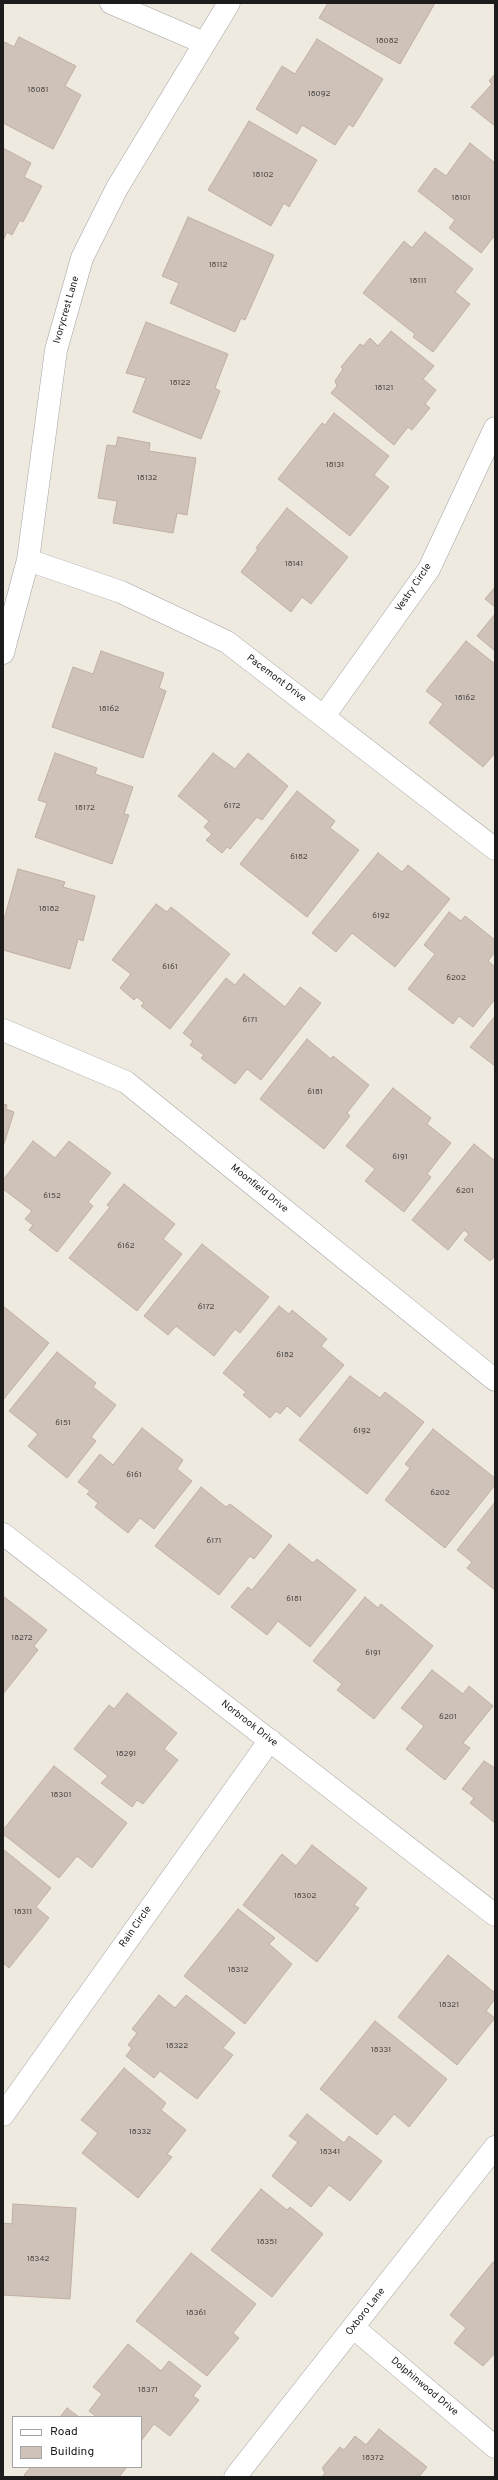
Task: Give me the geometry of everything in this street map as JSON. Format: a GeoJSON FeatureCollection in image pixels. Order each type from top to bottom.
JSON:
{"type":"FeatureCollection","features":[{"type":"Feature","properties":{"kind":"street"},"geometry":{"type":"LineString","coordinates":[[111,3],[204,43]]}},
{"type":"Feature","properties":{"kind":"street","name":"Ivorycrest Lane"},"geometry":{"type":"LineString","coordinates":[[3,653],[28,560],[56,350],[82,258],[117,188],[229,3]]}},
{"type":"Feature","properties":{"kind":"street","name":"Vestry Circle"},"geometry":{"type":"LineString","coordinates":[[324,716],[429,569],[495,428]]}},
{"type":"Feature","properties":{"kind":"street","name":"Pacemont Drive"},"geometry":{"type":"LineString","coordinates":[[28,560],[121,592],[227,642],[495,849]]}},
{"type":"Feature","properties":{"kind":"street","name":"Moonfield Drive"},"geometry":{"type":"LineString","coordinates":[[3,1030],[126,1082],[495,1380]]}},
{"type":"Feature","properties":{"kind":"street","name":"Norbrook Drive"},"geometry":{"type":"LineString","coordinates":[[3,1534],[495,1915]]}},
{"type":"Feature","properties":{"kind":"street","name":"Rain Circle"},"geometry":{"type":"LineString","coordinates":[[3,2115],[270,1740]]}},
{"type":"Feature","properties":{"kind":"street","name":"Oxboro Lane"},"geometry":{"type":"LineString","coordinates":[[235,2477],[354,2328],[495,2147]]}},
{"type":"Feature","properties":{"kind":"street","name":"Dolphinwood Drive"},"geometry":{"type":"LineString","coordinates":[[354,2328],[495,2447]]}},
{"type":"Feature","properties":{"kind":"building"},"geometry":{"type":"Polygon","coordinates":[[[328,3],[435,3],[400,64],[319,18],[328,3]]]}},
{"type":"Feature","properties":{"kind":"building"},"geometry":{"type":"Polygon","coordinates":[[[19,37],[76,66],[65,86],[81,95],[53,149],[3,123],[3,46],[5,42],[14,47],[19,37]]]}},
{"type":"Feature","properties":{"kind":"building"},"geometry":{"type":"Polygon","coordinates":[[[317,39],[383,79],[353,127],[349,124],[335,145],[302,125],[297,134],[256,109],[282,66],[295,74],[317,39]]]}},
{"type":"Feature","properties":{"kind":"building"},"geometry":{"type":"Polygon","coordinates":[[[495,74],[495,126],[471,107],[492,84],[489,81],[495,74]]]}},
{"type":"Feature","properties":{"kind":"building"},"geometry":{"type":"Polygon","coordinates":[[[249,121],[317,160],[289,207],[284,203],[271,226],[208,190],[249,121]]]}},
{"type":"Feature","properties":{"kind":"building"},"geometry":{"type":"Polygon","coordinates":[[[470,143],[495,163],[495,235],[481,253],[449,228],[455,220],[418,191],[435,168],[446,176],[470,143]]]}},
{"type":"Feature","properties":{"kind":"building"},"geometry":{"type":"Polygon","coordinates":[[[3,148],[31,163],[24,177],[42,186],[23,222],[20,220],[12,235],[7,232],[3,241],[3,148]]]}},
{"type":"Feature","properties":{"kind":"building"},"geometry":{"type":"Polygon","coordinates":[[[188,217],[274,255],[245,320],[241,318],[235,332],[170,303],[179,283],[162,276],[188,217]]]}},
{"type":"Feature","properties":{"kind":"building"},"geometry":{"type":"Polygon","coordinates":[[[425,232],[473,269],[455,292],[470,304],[433,352],[413,337],[415,334],[363,293],[404,241],[412,248],[425,232]]]}},
{"type":"Feature","properties":{"kind":"building"},"geometry":{"type":"Polygon","coordinates":[[[146,322],[228,354],[215,388],[220,391],[201,439],[133,412],[146,378],[126,373],[146,322]]]}},
{"type":"Feature","properties":{"kind":"building"},"geometry":{"type":"Polygon","coordinates":[[[391,331],[434,366],[423,379],[436,390],[425,404],[430,408],[412,430],[408,427],[394,445],[331,393],[337,386],[335,381],[343,369],[341,367],[360,344],[363,346],[370,338],[378,346],[391,331]]]}},
{"type":"Feature","properties":{"kind":"building"},"geometry":{"type":"Polygon","coordinates":[[[334,413],[389,456],[374,475],[389,487],[350,536],[278,479],[322,423],[325,425],[334,413]]]}},
{"type":"Feature","properties":{"kind":"building"},"geometry":{"type":"Polygon","coordinates":[[[118,437],[150,443],[149,451],[196,458],[187,515],[177,513],[173,533],[113,523],[117,501],[98,498],[107,445],[116,446],[118,437]]]}},
{"type":"Feature","properties":{"kind":"building"},"geometry":{"type":"Polygon","coordinates":[[[287,508],[348,557],[311,604],[302,597],[291,612],[241,572],[258,549],[256,548],[287,508]]]}},
{"type":"Feature","properties":{"kind":"building"},"geometry":{"type":"Polygon","coordinates":[[[495,587],[495,607],[485,599],[495,587]]]}},
{"type":"Feature","properties":{"kind":"building"},"geometry":{"type":"Polygon","coordinates":[[[495,614],[495,651],[477,636],[495,614]]]}},
{"type":"Feature","properties":{"kind":"building"},"geometry":{"type":"Polygon","coordinates":[[[466,641],[495,664],[495,753],[483,767],[429,723],[443,704],[426,691],[466,641]]]}},
{"type":"Feature","properties":{"kind":"building"},"geometry":{"type":"Polygon","coordinates":[[[101,651],[164,673],[159,688],[166,691],[143,758],[52,727],[73,667],[93,674],[101,651]]]}},
{"type":"Feature","properties":{"kind":"building"},"geometry":{"type":"Polygon","coordinates":[[[55,753],[97,768],[95,774],[133,787],[124,814],[129,815],[112,864],[35,837],[47,803],[38,800],[55,753]]]}},
{"type":"Feature","properties":{"kind":"building"},"geometry":{"type":"Polygon","coordinates":[[[213,753],[235,769],[248,753],[288,786],[262,820],[257,817],[230,849],[227,847],[222,853],[206,840],[212,834],[204,827],[209,821],[178,796],[213,753]]]}},
{"type":"Feature","properties":{"kind":"building"},"geometry":{"type":"Polygon","coordinates":[[[297,791],[335,821],[330,828],[359,850],[307,917],[240,864],[297,791]]]}},
{"type":"Feature","properties":{"kind":"building"},"geometry":{"type":"Polygon","coordinates":[[[378,853],[402,872],[408,865],[450,899],[395,967],[352,933],[336,952],[312,933],[378,853]]]}},
{"type":"Feature","properties":{"kind":"building"},"geometry":{"type":"Polygon","coordinates":[[[18,869],[65,882],[63,887],[95,896],[83,941],[78,939],[70,969],[3,950],[3,923],[18,869]]]}},
{"type":"Feature","properties":{"kind":"building"},"geometry":{"type":"Polygon","coordinates":[[[156,904],[167,912],[171,907],[230,954],[170,1029],[141,1006],[144,1003],[137,997],[134,1000],[120,988],[131,974],[112,960],[156,904]]]}},
{"type":"Feature","properties":{"kind":"building"},"geometry":{"type":"Polygon","coordinates":[[[449,912],[461,921],[465,916],[495,940],[495,952],[488,961],[495,967],[495,999],[473,1027],[459,1016],[453,1024],[408,989],[435,954],[424,945],[449,912]]]}},
{"type":"Feature","properties":{"kind":"building"},"geometry":{"type":"Polygon","coordinates":[[[244,974],[285,1007],[300,987],[321,1003],[261,1080],[247,1069],[235,1084],[201,1058],[204,1055],[190,1045],[193,1041],[183,1033],[226,978],[235,985],[244,974]]]}},
{"type":"Feature","properties":{"kind":"building"},"geometry":{"type":"Polygon","coordinates":[[[495,1016],[495,1066],[470,1047],[495,1016]]]}},
{"type":"Feature","properties":{"kind":"building"},"geometry":{"type":"Polygon","coordinates":[[[307,1039],[331,1059],[333,1056],[369,1085],[347,1113],[350,1116],[324,1149],[260,1099],[307,1039]]]}},
{"type":"Feature","properties":{"kind":"building"},"geometry":{"type":"Polygon","coordinates":[[[393,1088],[431,1118],[427,1124],[451,1143],[427,1174],[431,1177],[404,1212],[365,1181],[375,1169],[346,1146],[393,1088]]]}},
{"type":"Feature","properties":{"kind":"building"},"geometry":{"type":"Polygon","coordinates":[[[3,1104],[7,1105],[6,1109],[14,1112],[3,1147],[3,1104]]]}},
{"type":"Feature","properties":{"kind":"building"},"geometry":{"type":"Polygon","coordinates":[[[33,1141],[55,1158],[69,1141],[111,1173],[88,1202],[93,1206],[57,1252],[29,1230],[33,1225],[25,1219],[32,1211],[3,1189],[3,1180],[33,1141]]]}},
{"type":"Feature","properties":{"kind":"building"},"geometry":{"type":"Polygon","coordinates":[[[474,1144],[495,1161],[495,1256],[490,1261],[464,1240],[469,1234],[464,1230],[448,1250],[412,1220],[474,1144]]]}},
{"type":"Feature","properties":{"kind":"building"},"geometry":{"type":"Polygon","coordinates":[[[124,1184],[175,1224],[163,1239],[182,1254],[137,1311],[69,1258],[110,1207],[107,1205],[124,1184]]]}},
{"type":"Feature","properties":{"kind":"building"},"geometry":{"type":"Polygon","coordinates":[[[202,1244],[269,1297],[240,1333],[235,1329],[214,1356],[176,1326],[168,1335],[144,1316],[202,1244]]]}},
{"type":"Feature","properties":{"kind":"building"},"geometry":{"type":"Polygon","coordinates":[[[3,1306],[49,1343],[3,1400],[3,1306]]]}},
{"type":"Feature","properties":{"kind":"building"},"geometry":{"type":"Polygon","coordinates":[[[279,1306],[289,1314],[292,1310],[327,1339],[321,1346],[344,1365],[300,1417],[287,1406],[280,1414],[276,1411],[270,1418],[243,1395],[246,1392],[223,1373],[279,1306]]]}},
{"type":"Feature","properties":{"kind":"building"},"geometry":{"type":"Polygon","coordinates":[[[57,1352],[96,1383],[93,1387],[116,1405],[91,1437],[96,1441],[67,1478],[28,1446],[38,1434],[9,1411],[57,1352]]]}},
{"type":"Feature","properties":{"kind":"building"},"geometry":{"type":"Polygon","coordinates":[[[350,1376],[380,1398],[385,1392],[424,1422],[367,1494],[299,1440],[350,1376]]]}},
{"type":"Feature","properties":{"kind":"building"},"geometry":{"type":"Polygon","coordinates":[[[142,1428],[183,1460],[177,1469],[192,1481],[154,1529],[140,1518],[128,1533],[95,1507],[98,1503],[87,1494],[90,1491],[78,1482],[100,1454],[113,1465],[142,1428]]]}},
{"type":"Feature","properties":{"kind":"building"},"geometry":{"type":"Polygon","coordinates":[[[433,1429],[495,1478],[495,1485],[445,1548],[385,1500],[410,1468],[405,1464],[433,1429]]]}},
{"type":"Feature","properties":{"kind":"building"},"geometry":{"type":"Polygon","coordinates":[[[201,1487],[226,1507],[230,1504],[272,1536],[254,1559],[250,1556],[219,1595],[155,1546],[201,1487]]]}},
{"type":"Feature","properties":{"kind":"building"},"geometry":{"type":"Polygon","coordinates":[[[495,1502],[495,1590],[467,1568],[472,1562],[457,1550],[495,1502]]]}},
{"type":"Feature","properties":{"kind":"building"},"geometry":{"type":"Polygon","coordinates":[[[289,1544],[313,1563],[317,1559],[356,1590],[310,1647],[278,1621],[267,1635],[231,1607],[248,1587],[252,1590],[289,1544]]]}},
{"type":"Feature","properties":{"kind":"building"},"geometry":{"type":"Polygon","coordinates":[[[3,1596],[47,1630],[34,1646],[38,1650],[3,1694],[3,1596]]]}},
{"type":"Feature","properties":{"kind":"building"},"geometry":{"type":"Polygon","coordinates":[[[365,1597],[378,1608],[381,1604],[433,1646],[374,1719],[337,1690],[342,1684],[313,1661],[365,1597]]]}},
{"type":"Feature","properties":{"kind":"building"},"geometry":{"type":"Polygon","coordinates":[[[432,1670],[463,1694],[469,1686],[493,1706],[463,1743],[470,1748],[445,1780],[406,1749],[424,1726],[401,1708],[432,1670]]]}},
{"type":"Feature","properties":{"kind":"building"},"geometry":{"type":"Polygon","coordinates":[[[127,1693],[177,1733],[164,1749],[178,1760],[143,1804],[137,1800],[132,1807],[101,1783],[108,1776],[74,1749],[109,1705],[114,1709],[127,1693]]]}},
{"type":"Feature","properties":{"kind":"building"},"geometry":{"type":"Polygon","coordinates":[[[484,1761],[495,1768],[495,1823],[470,1803],[474,1798],[462,1789],[484,1761]]]}},
{"type":"Feature","properties":{"kind":"building"},"geometry":{"type":"Polygon","coordinates":[[[54,1766],[127,1823],[92,1868],[77,1856],[59,1878],[3,1834],[3,1830],[54,1766]]]}},
{"type":"Feature","properties":{"kind":"building"},"geometry":{"type":"Polygon","coordinates":[[[312,1845],[367,1888],[354,1905],[359,1908],[317,1962],[243,1905],[282,1854],[296,1866],[312,1845]]]}},
{"type":"Feature","properties":{"kind":"building"},"geometry":{"type":"Polygon","coordinates":[[[3,1849],[51,1888],[36,1907],[49,1918],[9,1968],[3,1963],[3,1849]]]}},
{"type":"Feature","properties":{"kind":"building"},"geometry":{"type":"Polygon","coordinates":[[[238,1909],[275,1938],[269,1944],[292,1964],[245,2024],[184,1976],[238,1909]]]}},
{"type":"Feature","properties":{"kind":"building"},"geometry":{"type":"Polygon","coordinates":[[[448,1955],[495,1993],[495,1999],[486,2011],[495,2018],[457,2065],[398,2017],[448,1955]]]}},
{"type":"Feature","properties":{"kind":"building"},"geometry":{"type":"Polygon","coordinates":[[[159,1995],[175,2008],[186,1995],[235,2033],[223,2048],[233,2055],[197,2099],[160,2071],[154,2078],[126,2056],[132,2048],[128,2045],[137,2033],[132,2029],[159,1995]]]}},
{"type":"Feature","properties":{"kind":"building"},"geometry":{"type":"Polygon","coordinates":[[[375,2021],[447,2079],[409,2127],[394,2114],[377,2135],[320,2089],[375,2021]]]}},
{"type":"Feature","properties":{"kind":"building"},"geometry":{"type":"Polygon","coordinates":[[[124,2068],[166,2103],[161,2110],[186,2130],[167,2154],[172,2157],[138,2198],[82,2153],[98,2133],[81,2120],[124,2068]]]}},
{"type":"Feature","properties":{"kind":"building"},"geometry":{"type":"Polygon","coordinates":[[[307,2114],[344,2143],[349,2136],[382,2161],[350,2201],[329,2185],[311,2207],[272,2176],[298,2142],[289,2136],[307,2114]]]}},
{"type":"Feature","properties":{"kind":"building"},"geometry":{"type":"Polygon","coordinates":[[[261,2189],[287,2210],[290,2207],[323,2234],[272,2297],[211,2250],[261,2189]]]}},
{"type":"Feature","properties":{"kind":"building"},"geometry":{"type":"Polygon","coordinates":[[[13,2204],[76,2208],[70,2299],[3,2295],[3,2223],[12,2224],[13,2204]]]}},
{"type":"Feature","properties":{"kind":"building"},"geometry":{"type":"Polygon","coordinates":[[[191,2253],[256,2304],[233,2333],[239,2338],[207,2376],[136,2321],[191,2253]]]}},
{"type":"Feature","properties":{"kind":"building"},"geometry":{"type":"Polygon","coordinates":[[[493,2262],[495,2263],[495,2353],[483,2366],[454,2343],[466,2328],[450,2315],[493,2262]]]}},
{"type":"Feature","properties":{"kind":"building"},"geometry":{"type":"Polygon","coordinates":[[[128,2344],[161,2371],[169,2361],[201,2386],[193,2396],[199,2400],[170,2436],[154,2424],[142,2440],[142,2416],[96,2416],[89,2411],[102,2394],[93,2387],[128,2344]]]}},
{"type":"Feature","properties":{"kind":"building"},"geometry":{"type":"Polygon","coordinates":[[[67,2408],[78,2416],[61,2416],[67,2408]]]}},
{"type":"Feature","properties":{"kind":"building"},"geometry":{"type":"Polygon","coordinates":[[[379,2429],[427,2467],[419,2477],[322,2477],[325,2473],[322,2468],[340,2447],[344,2450],[355,2436],[366,2445],[379,2429]]]}},
{"type":"Feature","properties":{"kind":"building"},"geometry":{"type":"Polygon","coordinates":[[[30,2468],[126,2468],[119,2477],[27,2477],[24,2475],[30,2468]]]}}]}
